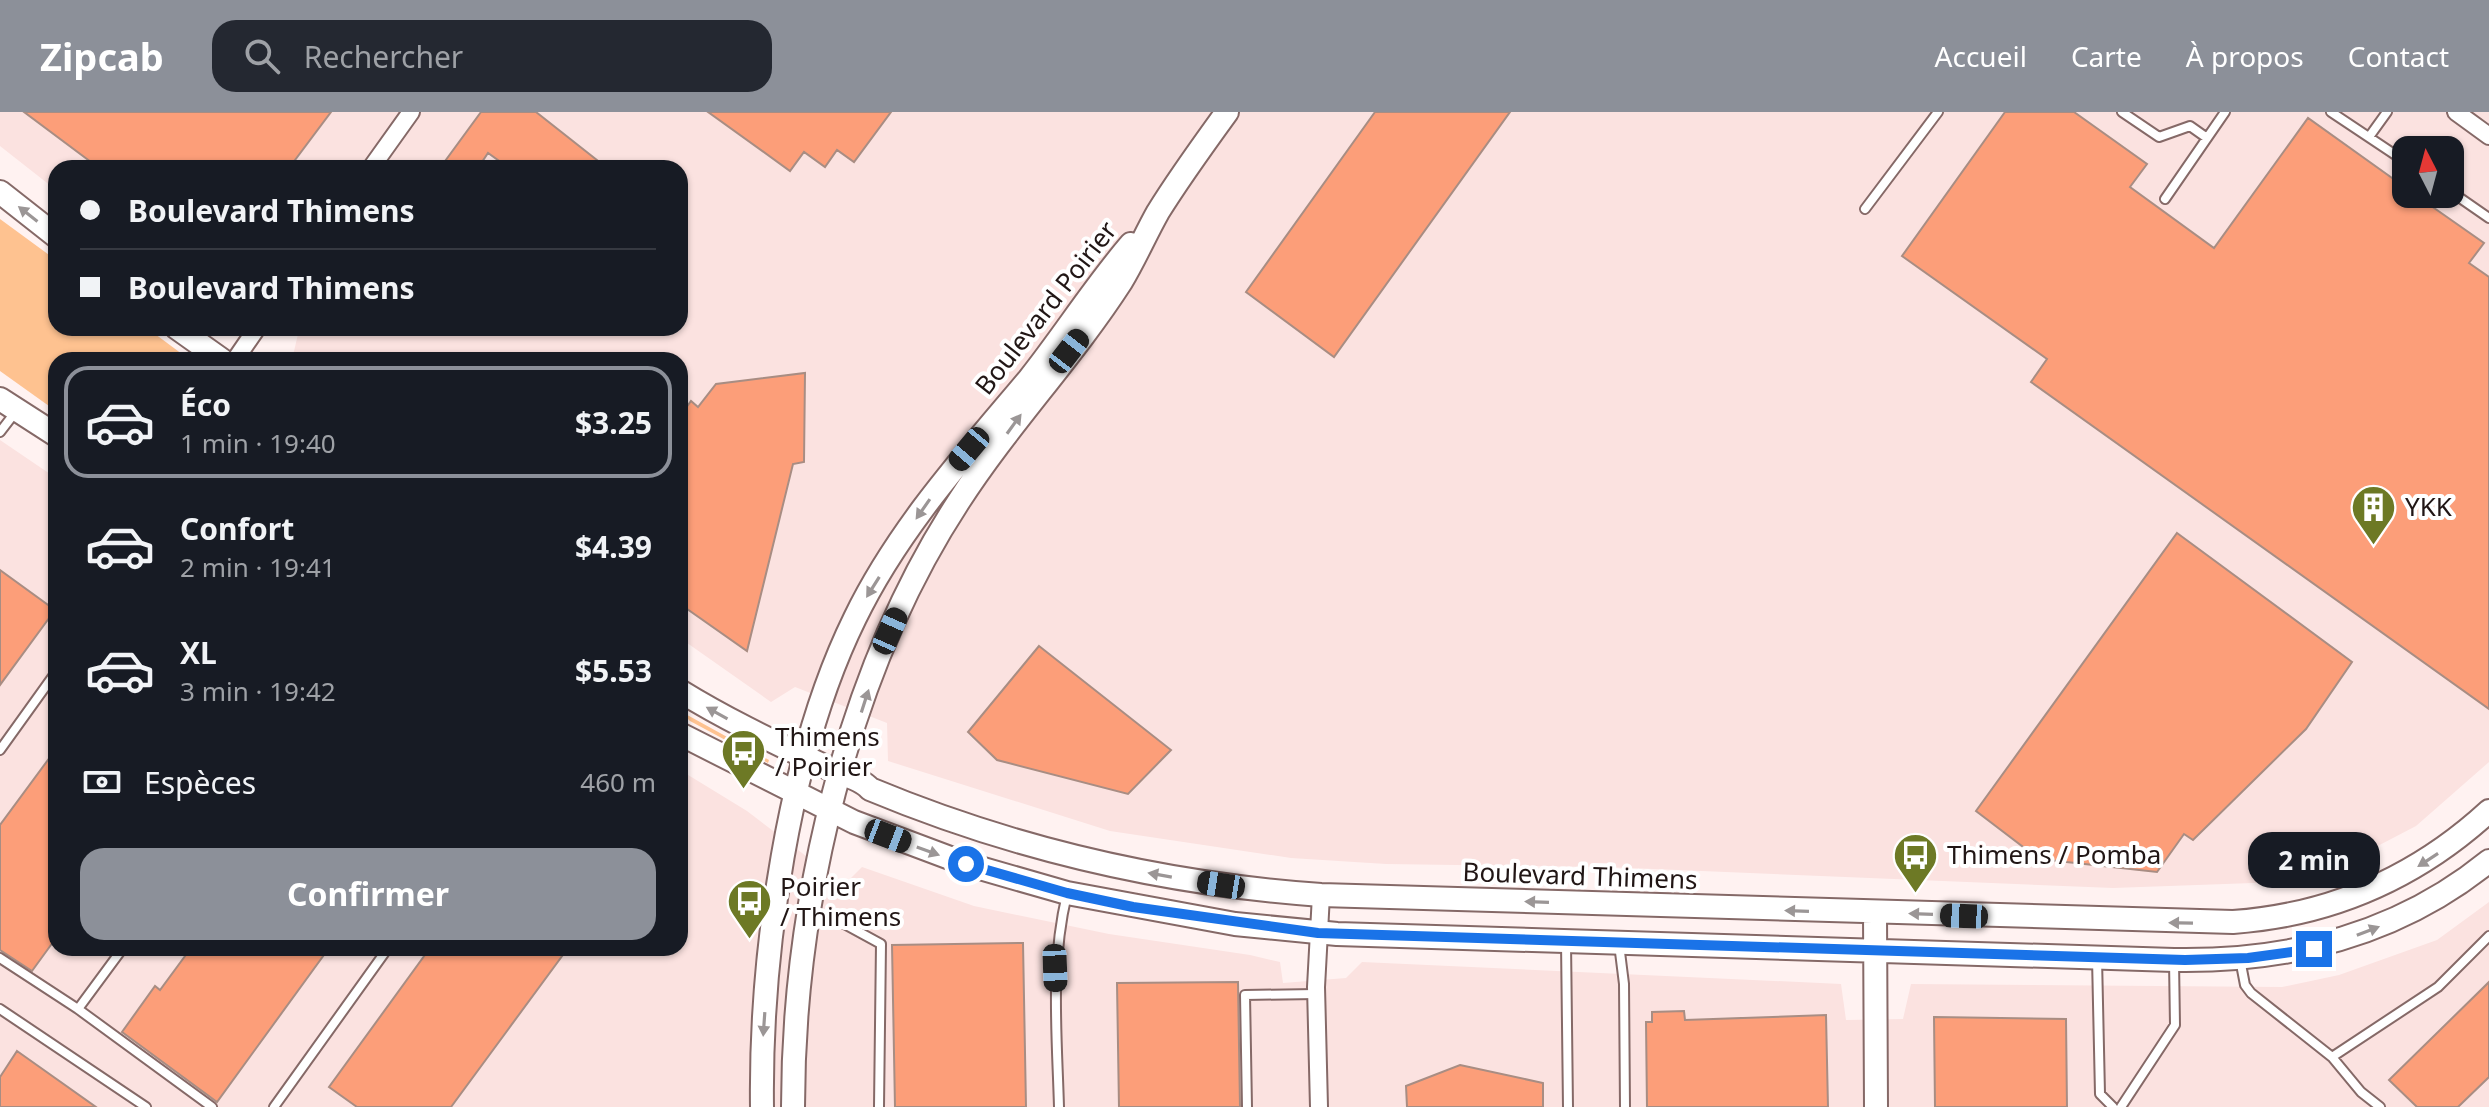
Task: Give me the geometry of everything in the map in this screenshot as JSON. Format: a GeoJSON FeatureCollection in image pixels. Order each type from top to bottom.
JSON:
{"type":"FeatureCollection","features":[{"type":"Feature","properties":{"kind":"street"},"geometry":{"type":"LineString","coordinates":[[377,160],[411,112]]}},
{"type":"Feature","properties":{"kind":"street","name":"Boulevard Poirier"},"geometry":{"type":"LineString","coordinates":[[793,1107],[796,1010],[807,912],[840,775],[890,631],[940,532],[992,453],[1121,281],[1158,213],[1227,112]]}},
{"type":"Feature","properties":{"kind":"street"},"geometry":{"type":"LineString","coordinates":[[2456,112],[2489,136]]}},
{"type":"Feature","properties":{"kind":"street"},"geometry":{"type":"LineString","coordinates":[[0,192],[48,230]]}},
{"type":"Feature","properties":{"kind":"street","name":"Boulevard Poirier"},"geometry":{"type":"LineString","coordinates":[[762,1107],[770,946],[797,794],[830,679],[852,624],[911,526],[949,474],[1038,367],[1105,274],[1158,213]]}},
{"type":"Feature","properties":{"kind":"street"},"geometry":{"type":"LineString","coordinates":[[188,336],[211,352]]}},
{"type":"Feature","properties":{"kind":"street"},"geometry":{"type":"LineString","coordinates":[[8,404],[48,430]]}},
{"type":"Feature","properties":{"kind":"street","name":"Boulevard Thimens"},"geometry":{"type":"LineString","coordinates":[[688,696],[749,731],[840,775],[956,821],[1079,858],[1209,883],[1321,895],[2209,923],[2286,917],[2337,904],[2387,883],[2432,857],[2489,811]]}},
{"type":"Feature","properties":{"kind":"street"},"geometry":{"type":"LineString","coordinates":[[688,738],[830,810],[939,855],[1067,893],[1186,917],[1318,933],[2097,958],[2240,959],[2314,949],[2381,926],[2442,894],[2488,864]]}},
{"type":"Feature","properties":{"kind":"street"},"geometry":{"type":"LineString","coordinates":[[1319,1107],[1316,994],[1321,895]]}},
{"type":"Feature","properties":{"kind":"street"},"geometry":{"type":"LineString","coordinates":[[1875,913],[1876,1107]]}},
{"type":"Feature","properties":{"kind":"lane"},"geometry":{"type":"LineString","coordinates":[[1865,209],[1938,112]]}},
{"type":"Feature","properties":{"kind":"lane"},"geometry":{"type":"LineString","coordinates":[[2122,112],[2159,137],[2190,126],[2207,138]]}},
{"type":"Feature","properties":{"kind":"lane"},"geometry":{"type":"LineString","coordinates":[[2165,199],[2225,112]]}},
{"type":"Feature","properties":{"kind":"lane"},"geometry":{"type":"LineString","coordinates":[[2331,112],[2392,153]]}},
{"type":"Feature","properties":{"kind":"lane"},"geometry":{"type":"LineString","coordinates":[[2369,137],[2387,112]]}},
{"type":"Feature","properties":{"kind":"lane"},"geometry":{"type":"LineString","coordinates":[[2464,201],[2489,218]]}},
{"type":"Feature","properties":{"kind":"lane"},"geometry":{"type":"LineString","coordinates":[[0,432],[8,404]]}},
{"type":"Feature","properties":{"kind":"lane"},"geometry":{"type":"LineString","coordinates":[[0,750],[48,683]]}},
{"type":"Feature","properties":{"kind":"lane"},"geometry":{"type":"LineString","coordinates":[[1059,1107],[1055,968],[1058,931],[1067,893]]}},
{"type":"Feature","properties":{"kind":"lane"},"geometry":{"type":"LineString","coordinates":[[807,912],[837,920],[881,944],[879,1107]]}},
{"type":"Feature","properties":{"kind":"lane"},"geometry":{"type":"LineString","coordinates":[[2332,1057],[2438,987],[2489,936]]}},
{"type":"Feature","properties":{"kind":"lane"},"geometry":{"type":"LineString","coordinates":[[1566,941],[1568,1107]]}},
{"type":"Feature","properties":{"kind":"lane"},"geometry":{"type":"LineString","coordinates":[[1619,943],[1624,984],[1625,1107]]}},
{"type":"Feature","properties":{"kind":"lane"},"geometry":{"type":"LineString","coordinates":[[78,1009],[117,956]]}},
{"type":"Feature","properties":{"kind":"lane"},"geometry":{"type":"LineString","coordinates":[[274,1107],[382,956]]}},
{"type":"Feature","properties":{"kind":"lane"},"geometry":{"type":"LineString","coordinates":[[0,958],[78,1009],[212,1107]]}},
{"type":"Feature","properties":{"kind":"lane"},"geometry":{"type":"LineString","coordinates":[[2097,958],[2099,1085],[2103,1099],[2113,1107]]}},
{"type":"Feature","properties":{"kind":"lane"},"geometry":{"type":"LineString","coordinates":[[2240,959],[2245,985],[2251,993],[2332,1057],[2361,1092],[2380,1107]]}},
{"type":"Feature","properties":{"kind":"lane"},"geometry":{"type":"LineString","coordinates":[[2121,1107],[2175,1025],[2174,960]]}},
{"type":"Feature","properties":{"kind":"lane"},"geometry":{"type":"LineString","coordinates":[[1247,1107],[1245,995],[1316,994]]}},
{"type":"Feature","properties":{"kind":"lane"},"geometry":{"type":"LineString","coordinates":[[0,1009],[146,1107]]}},
{"type":"Feature","properties":{"kind":"shaded area"},"geometry":{"type":"Polygon","coordinates":[[[0,112],[2489,112],[2489,762],[2416,826],[2347,862],[2281,882],[2113,888],[1605,867],[1386,864],[1291,858],[1110,831],[888,761],[887,723],[795,687],[771,702],[688,644],[688,352],[294,352],[298,336],[688,336],[688,160],[48,160],[48,184],[0,146],[0,112]]]}},
{"type":"Feature","properties":{"kind":"shaded area"},"geometry":{"type":"Polygon","coordinates":[[[0,219],[48,254],[48,336],[158,336],[179,352],[48,352],[48,405],[0,371],[0,219]]]}},
{"type":"Feature","properties":{"kind":"shaded area"},"geometry":{"type":"Polygon","coordinates":[[[0,440],[48,473],[48,956],[688,956],[688,775],[747,811],[844,885],[862,867],[974,906],[1109,934],[1280,962],[1283,983],[1346,978],[1362,962],[1841,984],[1846,1020],[1903,1019],[1911,984],[2282,987],[2339,975],[2437,940],[2489,902],[2489,1107],[0,1107],[0,440]]]}},
{"type":"Feature","properties":{"kind":"shaded area"},"geometry":{"type":"Polygon","coordinates":[[[688,715],[769,760],[768,763],[690,721],[688,715]]]}},
{"type":"Feature","properties":{"kind":"building"},"geometry":{"type":"Polygon","coordinates":[[[24,112],[331,112],[295,160],[88,160],[24,112]]]}},
{"type":"Feature","properties":{"kind":"building"},"geometry":{"type":"Polygon","coordinates":[[[481,112],[536,112],[597,160],[498,160],[488,153],[483,160],[446,160],[481,112]]]}},
{"type":"Feature","properties":{"kind":"building"},"geometry":{"type":"Polygon","coordinates":[[[708,112],[891,112],[854,162],[837,150],[825,167],[804,152],[790,171],[708,112]]]}},
{"type":"Feature","properties":{"kind":"building"},"geometry":{"type":"Polygon","coordinates":[[[1375,112],[1510,112],[1334,357],[1246,292],[1375,112]]]}},
{"type":"Feature","properties":{"kind":"building","name":"YKK"},"geometry":{"type":"Polygon","coordinates":[[[2005,112],[2074,112],[2147,164],[2130,187],[2214,248],[2308,118],[2392,178],[2392,208],[2434,208],[2484,243],[2469,263],[2489,277],[2489,709],[2031,382],[2047,359],[1902,256],[2005,112]]]}},
{"type":"Feature","properties":{"kind":"building"},"geometry":{"type":"Polygon","coordinates":[[[805,373],[804,462],[793,464],[747,651],[688,610],[688,405],[691,401],[698,407],[716,384],[805,373]]]}},
{"type":"Feature","properties":{"kind":"building"},"geometry":{"type":"Polygon","coordinates":[[[2177,533],[2352,662],[2306,729],[2193,840],[2184,834],[2157,872],[2039,859],[1976,811],[2177,533]]]}},
{"type":"Feature","properties":{"kind":"building"},"geometry":{"type":"Polygon","coordinates":[[[0,570],[48,605],[48,620],[0,685],[0,570]]]}},
{"type":"Feature","properties":{"kind":"building"},"geometry":{"type":"Polygon","coordinates":[[[1039,646],[1171,750],[1128,794],[997,760],[968,732],[1039,646]]]}},
{"type":"Feature","properties":{"kind":"building"},"geometry":{"type":"Polygon","coordinates":[[[48,760],[48,949],[32,971],[0,950],[0,825],[48,760]]]}},
{"type":"Feature","properties":{"kind":"building"},"geometry":{"type":"Polygon","coordinates":[[[1023,943],[1026,1107],[895,1107],[892,945],[1023,943]]]}},
{"type":"Feature","properties":{"kind":"building"},"geometry":{"type":"Polygon","coordinates":[[[185,956],[323,956],[217,1102],[122,1032],[155,986],[160,990],[185,956]]]}},
{"type":"Feature","properties":{"kind":"building"},"geometry":{"type":"Polygon","coordinates":[[[424,956],[562,956],[451,1107],[357,1107],[329,1087],[424,956]]]}},
{"type":"Feature","properties":{"kind":"building"},"geometry":{"type":"Polygon","coordinates":[[[1238,982],[1240,1107],[1119,1107],[1117,983],[1238,982]]]}},
{"type":"Feature","properties":{"kind":"building"},"geometry":{"type":"Polygon","coordinates":[[[2489,982],[2489,1077],[2458,1107],[2417,1107],[2389,1080],[2489,982]]]}},
{"type":"Feature","properties":{"kind":"building"},"geometry":{"type":"Polygon","coordinates":[[[1684,1011],[1685,1020],[1826,1015],[1828,1107],[1647,1107],[1646,1022],[1652,1022],[1652,1012],[1684,1011]]]}},
{"type":"Feature","properties":{"kind":"building"},"geometry":{"type":"Polygon","coordinates":[[[1934,1017],[2066,1019],[2067,1107],[1935,1107],[1934,1017]]]}},
{"type":"Feature","properties":{"kind":"building"},"geometry":{"type":"Polygon","coordinates":[[[17,1051],[96,1107],[0,1107],[0,1077],[17,1051]]]}},
{"type":"Feature","properties":{"kind":"building"},"geometry":{"type":"Polygon","coordinates":[[[1460,1065],[1543,1083],[1543,1107],[1407,1107],[1406,1086],[1460,1065]]]}},
{"type":"Feature","properties":{"kind":"place","name":"YKK"},"geometry":{"type":"Point","coordinates":[2374,546]}},
{"type":"Feature","properties":{"kind":"place","name":"Thimens / Poirier"},"geometry":{"type":"Point","coordinates":[744,791]}},
{"type":"Feature","properties":{"kind":"place","name":"Thimens / Pomba"},"geometry":{"type":"Point","coordinates":[1916,894]}},
{"type":"Feature","properties":{"kind":"place","name":"Poirier / Thimens"},"geometry":{"type":"Point","coordinates":[749,941]}},
{"type":"Feature","properties":{"kind":"route"},"geometry":{"type":"LineString","coordinates":[[966,864],[1067,893],[1133,907],[1235,924],[1318,933],[2185,960],[2272,956],[2314,949]]}}]}
